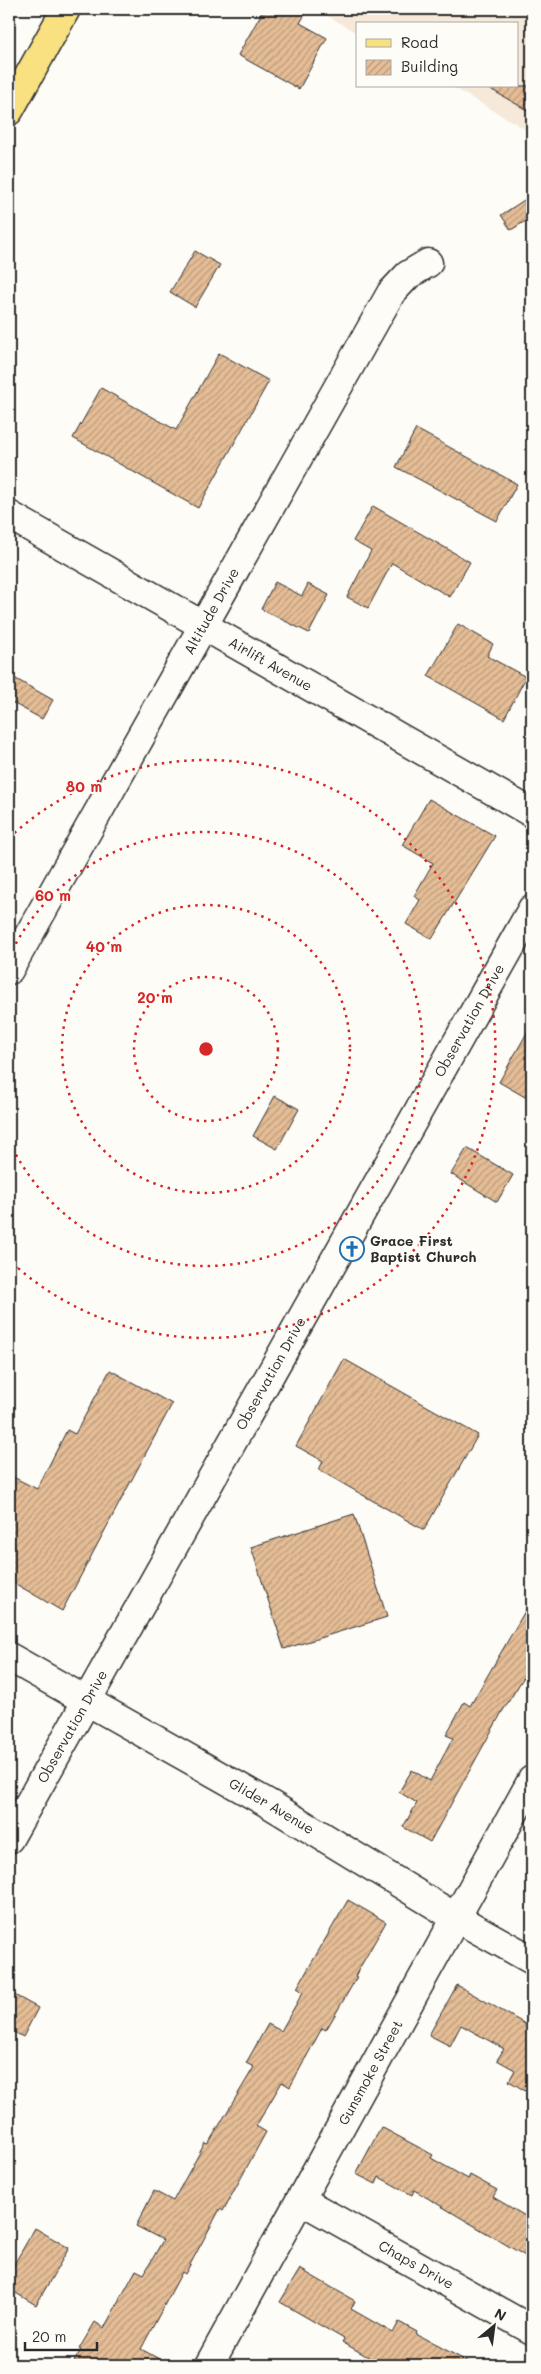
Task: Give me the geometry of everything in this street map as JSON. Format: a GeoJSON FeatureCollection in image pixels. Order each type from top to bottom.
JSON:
{"type":"FeatureCollection","features":[{"type":"Feature","properties":{"kind":"main road"},"geometry":{"type":"LineString","coordinates":[[9,111],[66,9]]}},
{"type":"Feature","properties":{"kind":"street","name":"Altitude Drive"},"geometry":{"type":"LineString","coordinates":[[9,970],[391,293],[408,275],[428,263]]}},
{"type":"Feature","properties":{"kind":"street","name":"Airlift Avenue"},"geometry":{"type":"LineString","coordinates":[[9,515],[532,813]]}},
{"type":"Feature","properties":{"kind":"street","name":"Observation Drive"},"geometry":{"type":"LineString","coordinates":[[9,1839],[532,909]]}},
{"type":"Feature","properties":{"kind":"street","name":"Glider Avenue"},"geometry":{"type":"LineString","coordinates":[[9,1657],[271,1805],[455,1918],[532,1960]]}},
{"type":"Feature","properties":{"kind":"street","name":"Gunsmoke Street"},"geometry":{"type":"LineString","coordinates":[[208,2365],[532,1780]]}},
{"type":"Feature","properties":{"kind":"street","name":"Chaps Drive"},"geometry":{"type":"LineString","coordinates":[[301,2200],[532,2330]]}},
{"type":"Feature","properties":{"kind":"shaded area"},"geometry":{"type":"Polygon","coordinates":[[[316,9],[532,9],[532,133],[454,88],[518,88],[518,22],[356,22],[356,32],[316,9]]]}},
{"type":"Feature","properties":{"kind":"building"},"geometry":{"type":"Polygon","coordinates":[[[264,9],[308,9],[300,23],[327,38],[299,89],[238,55],[264,9]]]}},
{"type":"Feature","properties":{"kind":"building"},"geometry":{"type":"Polygon","coordinates":[[[532,86],[532,113],[488,88],[532,86]]]}},
{"type":"Feature","properties":{"kind":"building"},"geometry":{"type":"Polygon","coordinates":[[[532,195],[532,217],[511,230],[501,215],[532,195]]]}},
{"type":"Feature","properties":{"kind":"building"},"geometry":{"type":"Polygon","coordinates":[[[195,251],[220,265],[195,307],[170,292],[195,251]]]}},
{"type":"Feature","properties":{"kind":"building"},"geometry":{"type":"Polygon","coordinates":[[[219,353],[269,381],[198,508],[73,438],[101,388],[176,430],[219,353]]]}},
{"type":"Feature","properties":{"kind":"building"},"geometry":{"type":"Polygon","coordinates":[[[416,429],[517,484],[497,521],[396,467],[416,429]]]}},
{"type":"Feature","properties":{"kind":"building"},"geometry":{"type":"Polygon","coordinates":[[[373,506],[470,562],[450,597],[392,563],[368,608],[347,597],[371,551],[353,541],[373,506]]]}},
{"type":"Feature","properties":{"kind":"building"},"geometry":{"type":"Polygon","coordinates":[[[275,582],[302,596],[308,584],[329,595],[309,633],[261,609],[275,582]]]}},
{"type":"Feature","properties":{"kind":"building"},"geometry":{"type":"Polygon","coordinates":[[[458,624],[493,644],[487,656],[526,677],[504,719],[428,676],[458,624]]]}},
{"type":"Feature","properties":{"kind":"building"},"geometry":{"type":"Polygon","coordinates":[[[9,675],[53,700],[42,719],[9,701],[9,675]]]}},
{"type":"Feature","properties":{"kind":"building"},"geometry":{"type":"Polygon","coordinates":[[[429,799],[495,836],[432,939],[406,924],[420,900],[414,896],[433,863],[402,845],[429,799]]]}},
{"type":"Feature","properties":{"kind":"building"},"geometry":{"type":"Polygon","coordinates":[[[532,1024],[532,1101],[499,1082],[532,1024]]]}},
{"type":"Feature","properties":{"kind":"building"},"geometry":{"type":"Polygon","coordinates":[[[275,1096],[299,1109],[277,1149],[253,1136],[275,1096]]]}},
{"type":"Feature","properties":{"kind":"building"},"geometry":{"type":"Polygon","coordinates":[[[467,1148],[513,1175],[497,1202],[451,1174],[467,1148]]]}},
{"type":"Feature","properties":{"kind":"building"},"geometry":{"type":"Polygon","coordinates":[[[344,1359],[478,1435],[424,1530],[319,1470],[323,1461],[296,1446],[344,1359]]]}},
{"type":"Feature","properties":{"kind":"building"},"geometry":{"type":"Polygon","coordinates":[[[110,1370],[172,1404],[62,1611],[9,1580],[9,1475],[37,1489],[67,1430],[75,1434],[110,1370]]]}},
{"type":"Feature","properties":{"kind":"building"},"geometry":{"type":"Polygon","coordinates":[[[354,1514],[387,1617],[284,1649],[251,1547],[354,1514]]]}},
{"type":"Feature","properties":{"kind":"building"},"geometry":{"type":"Polygon","coordinates":[[[532,1599],[532,1664],[502,1712],[430,1842],[403,1827],[417,1803],[399,1792],[412,1770],[430,1781],[453,1738],[446,1735],[464,1702],[470,1706],[532,1599]]]}},
{"type":"Feature","properties":{"kind":"building"},"geometry":{"type":"Polygon","coordinates":[[[348,1900],[386,1922],[355,1976],[357,1977],[326,2030],[322,2028],[290,2087],[282,2082],[256,2126],[266,2132],[223,2211],[220,2209],[185,2274],[182,2272],[141,2349],[170,2365],[72,2365],[95,2322],[104,2328],[136,2270],[144,2274],[163,2240],[136,2226],[154,2191],[173,2201],[205,2143],[208,2144],[254,2067],[246,2063],[268,2024],[281,2031],[303,1992],[297,1988],[348,1900]]]}},
{"type":"Feature","properties":{"kind":"building"},"geometry":{"type":"Polygon","coordinates":[[[457,1985],[532,2028],[532,2095],[509,2081],[515,2070],[497,2060],[504,2049],[461,2025],[450,2046],[429,2035],[457,1985]]]}},
{"type":"Feature","properties":{"kind":"building"},"geometry":{"type":"Polygon","coordinates":[[[9,1992],[38,2008],[23,2037],[9,2029],[9,1992]]]}},
{"type":"Feature","properties":{"kind":"building"},"geometry":{"type":"Polygon","coordinates":[[[381,2127],[433,2155],[431,2158],[468,2179],[470,2175],[497,2190],[493,2197],[532,2220],[532,2260],[414,2190],[412,2195],[379,2177],[376,2184],[356,2174],[381,2127]]]}},
{"type":"Feature","properties":{"kind":"building"},"geometry":{"type":"Polygon","coordinates":[[[35,2228],[69,2248],[36,2305],[9,2289],[9,2273],[35,2228]]]}},
{"type":"Feature","properties":{"kind":"building"},"geometry":{"type":"Polygon","coordinates":[[[300,2269],[355,2301],[351,2309],[393,2333],[399,2322],[417,2332],[416,2334],[474,2365],[382,2365],[342,2342],[344,2339],[280,2302],[300,2269]]]}},
{"type":"Feature","properties":{"kind":"place","name":"Grace First Baptist Church"},"geometry":{"type":"Point","coordinates":[352,1249]}}]}
